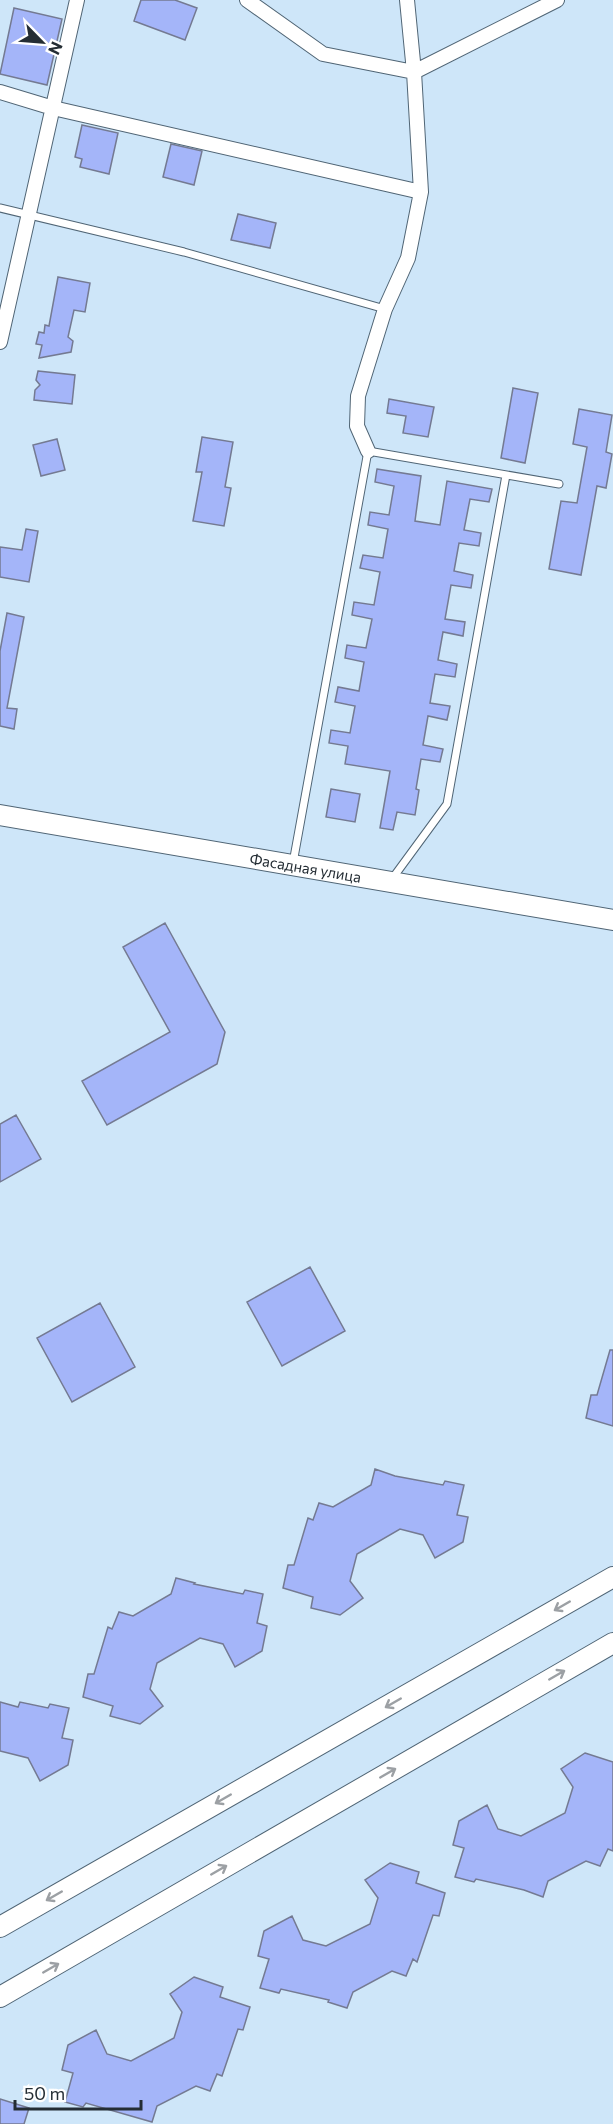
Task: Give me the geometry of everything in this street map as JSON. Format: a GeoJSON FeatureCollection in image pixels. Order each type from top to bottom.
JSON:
{"type":"FeatureCollection","features":[{"type":"Feature","properties":{"kind":"main road","name":"Фасадная улица"},"geometry":{"type":"LineString","coordinates":[[0,815],[613,920]]}},
{"type":"Feature","properties":{"kind":"main road"},"geometry":{"type":"LineString","coordinates":[[0,1927],[613,1577]]}},
{"type":"Feature","properties":{"kind":"main road"},"geometry":{"type":"LineString","coordinates":[[0,1997],[613,1643]]}},
{"type":"Feature","properties":{"kind":"street"},"geometry":{"type":"LineString","coordinates":[[0,342],[77,0]]}},
{"type":"Feature","properties":{"kind":"street"},"geometry":{"type":"LineString","coordinates":[[246,0],[323,54],[414,72],[557,0]]}},
{"type":"Feature","properties":{"kind":"street"},"geometry":{"type":"LineString","coordinates":[[368,451],[357,426],[358,396],[385,309],[408,258],[421,192],[407,0]]}},
{"type":"Feature","properties":{"kind":"street"},"geometry":{"type":"LineString","coordinates":[[0,92],[53,108],[421,192]]}},
{"type":"Feature","properties":{"kind":"lane"},"geometry":{"type":"LineString","coordinates":[[0,208],[184,252],[385,309]]}},
{"type":"Feature","properties":{"kind":"lane"},"geometry":{"type":"LineString","coordinates":[[292,865],[368,451],[559,484]]}},
{"type":"Feature","properties":{"kind":"lane"},"geometry":{"type":"LineString","coordinates":[[390,882],[447,804],[506,475]]}},
{"type":"Feature","properties":{"kind":"building"},"geometry":{"type":"Polygon","coordinates":[[[141,0],[175,0],[197,8],[185,40],[134,21],[141,0]]]}},
{"type":"Feature","properties":{"kind":"building"},"geometry":{"type":"Polygon","coordinates":[[[14,8],[62,19],[47,85],[0,74],[14,8]]]}},
{"type":"Feature","properties":{"kind":"building"},"geometry":{"type":"Polygon","coordinates":[[[82,125],[118,133],[109,174],[80,167],[82,159],[75,157],[82,125]]]}},
{"type":"Feature","properties":{"kind":"building"},"geometry":{"type":"Polygon","coordinates":[[[171,144],[202,151],[194,185],[163,177],[171,144]]]}},
{"type":"Feature","properties":{"kind":"building"},"geometry":{"type":"Polygon","coordinates":[[[238,214],[276,223],[270,248],[231,240],[238,214]]]}},
{"type":"Feature","properties":{"kind":"building"},"geometry":{"type":"Polygon","coordinates":[[[58,277],[90,283],[85,312],[74,310],[68,337],[73,341],[71,352],[39,358],[42,345],[36,344],[39,332],[44,333],[45,325],[49,326],[58,277]]]}},
{"type":"Feature","properties":{"kind":"building"},"geometry":{"type":"Polygon","coordinates":[[[38,371],[75,375],[72,404],[34,400],[35,390],[40,385],[36,380],[38,371]]]}},
{"type":"Feature","properties":{"kind":"building"},"geometry":{"type":"Polygon","coordinates":[[[513,388],[538,393],[525,463],[501,458],[513,388]]]}},
{"type":"Feature","properties":{"kind":"building"},"geometry":{"type":"Polygon","coordinates":[[[389,399],[434,407],[428,437],[403,433],[406,416],[387,413],[389,399]]]}},
{"type":"Feature","properties":{"kind":"building"},"geometry":{"type":"Polygon","coordinates":[[[579,409],[612,415],[606,452],[612,454],[606,488],[597,486],[581,575],[549,569],[561,501],[577,503],[587,447],[573,444],[579,409]]]}},
{"type":"Feature","properties":{"kind":"building"},"geometry":{"type":"Polygon","coordinates":[[[202,437],[233,442],[225,487],[231,488],[224,526],[193,521],[202,472],[196,472],[202,437]]]}},
{"type":"Feature","properties":{"kind":"building"},"geometry":{"type":"Polygon","coordinates":[[[57,439],[65,470],[41,476],[33,445],[57,439]]]}},
{"type":"Feature","properties":{"kind":"building"},"geometry":{"type":"Polygon","coordinates":[[[377,469],[421,476],[415,521],[440,525],[447,481],[492,489],[489,502],[470,499],[464,530],[481,533],[479,546],[459,543],[454,571],[473,575],[471,588],[451,585],[445,619],[465,622],[463,636],[443,632],[438,660],[457,664],[455,677],[435,674],[430,703],[450,706],[447,720],[428,716],[423,745],[443,749],[440,762],[421,759],[415,815],[397,812],[393,830],[380,828],[390,771],[345,764],[348,746],[329,743],[331,730],[350,733],[355,706],[335,702],[338,687],[359,691],[364,662],[345,658],[347,645],[366,648],[372,619],[352,615],[354,602],[374,605],[380,572],[360,568],[363,555],[383,558],[388,529],[368,525],[370,512],[389,515],[394,486],[375,482],[377,469]]]}},
{"type":"Feature","properties":{"kind":"building"},"geometry":{"type":"Polygon","coordinates":[[[26,529],[38,531],[29,582],[0,577],[0,547],[22,550],[26,529]]]}},
{"type":"Feature","properties":{"kind":"building"},"geometry":{"type":"Polygon","coordinates":[[[7,613],[24,617],[7,708],[17,709],[14,729],[0,726],[0,651],[7,613]]]}},
{"type":"Feature","properties":{"kind":"building"},"geometry":{"type":"Polygon","coordinates":[[[331,789],[360,794],[355,822],[326,817],[331,789]]]}},
{"type":"Feature","properties":{"kind":"building"},"geometry":{"type":"Polygon","coordinates":[[[165,923],[225,1032],[217,1064],[107,1125],[82,1081],[170,1032],[123,947],[165,923]]]}},
{"type":"Feature","properties":{"kind":"building"},"geometry":{"type":"Polygon","coordinates":[[[16,1115],[41,1159],[0,1182],[0,1124],[16,1115]]]}},
{"type":"Feature","properties":{"kind":"building"},"geometry":{"type":"Polygon","coordinates":[[[310,1267],[345,1331],[282,1366],[247,1302],[310,1267]]]}},
{"type":"Feature","properties":{"kind":"building"},"geometry":{"type":"Polygon","coordinates":[[[100,1303],[135,1367],[72,1402],[37,1338],[100,1303]]]}},
{"type":"Feature","properties":{"kind":"building"},"geometry":{"type":"Polygon","coordinates":[[[610,1350],[613,1350],[613,1426],[586,1418],[591,1395],[597,1395],[610,1350]]]}},
{"type":"Feature","properties":{"kind":"building"},"geometry":{"type":"Polygon","coordinates":[[[375,1469],[395,1476],[443,1485],[445,1481],[464,1485],[457,1515],[468,1517],[463,1542],[435,1558],[423,1535],[400,1529],[357,1554],[350,1581],[363,1598],[340,1615],[311,1608],[313,1597],[283,1588],[288,1565],[294,1565],[308,1518],[313,1520],[319,1503],[333,1507],[371,1485],[375,1469]]]}},
{"type":"Feature","properties":{"kind":"building"},"geometry":{"type":"Polygon","coordinates":[[[176,1578],[243,1594],[245,1590],[263,1594],[257,1623],[267,1626],[262,1651],[235,1667],[223,1644],[200,1638],[157,1663],[150,1689],[163,1706],[140,1724],[110,1716],[113,1706],[83,1697],[88,1674],[94,1674],[108,1627],[112,1629],[119,1612],[133,1616],[171,1594],[176,1578]]]}},
{"type":"Feature","properties":{"kind":"building"},"geometry":{"type":"Polygon","coordinates":[[[0,1702],[18,1707],[20,1702],[48,1708],[50,1704],[69,1708],[62,1738],[73,1740],[68,1765],[40,1781],[28,1758],[0,1751],[0,1702]]]}},
{"type":"Feature","properties":{"kind":"building"},"geometry":{"type":"Polygon","coordinates":[[[585,1753],[613,1762],[613,1851],[608,1849],[600,1866],[586,1861],[548,1881],[543,1897],[524,1890],[476,1879],[474,1882],[455,1877],[464,1848],[453,1845],[459,1821],[487,1805],[498,1829],[521,1836],[565,1813],[573,1787],[561,1769],[585,1753]]]}},
{"type":"Feature","properties":{"kind":"building"},"geometry":{"type":"Polygon","coordinates":[[[390,1863],[419,1872],[416,1883],[445,1893],[439,1916],[433,1915],[417,1962],[413,1959],[406,1976],[392,1971],[353,1992],[347,2008],[328,2002],[329,2000],[281,1989],[279,1993],[260,1988],[269,1959],[258,1956],[264,1931],[292,1916],[303,1940],[326,1946],[370,1924],[378,1898],[365,1880],[390,1863]]]}},
{"type":"Feature","properties":{"kind":"building"},"geometry":{"type":"Polygon","coordinates":[[[194,1977],[223,1987],[220,1997],[250,2007],[243,2030],[238,2029],[222,2076],[217,2074],[210,2091],[196,2086],[157,2106],[152,2122],[86,2103],[83,2107],[65,2102],[73,2073],[62,2070],[68,2045],[96,2030],[107,2054],[131,2061],[174,2038],[182,2012],[170,1994],[194,1977]]]}},
{"type":"Feature","properties":{"kind":"building"},"geometry":{"type":"Polygon","coordinates":[[[0,2099],[29,2108],[24,2124],[0,2124],[0,2099]]]}}]}
